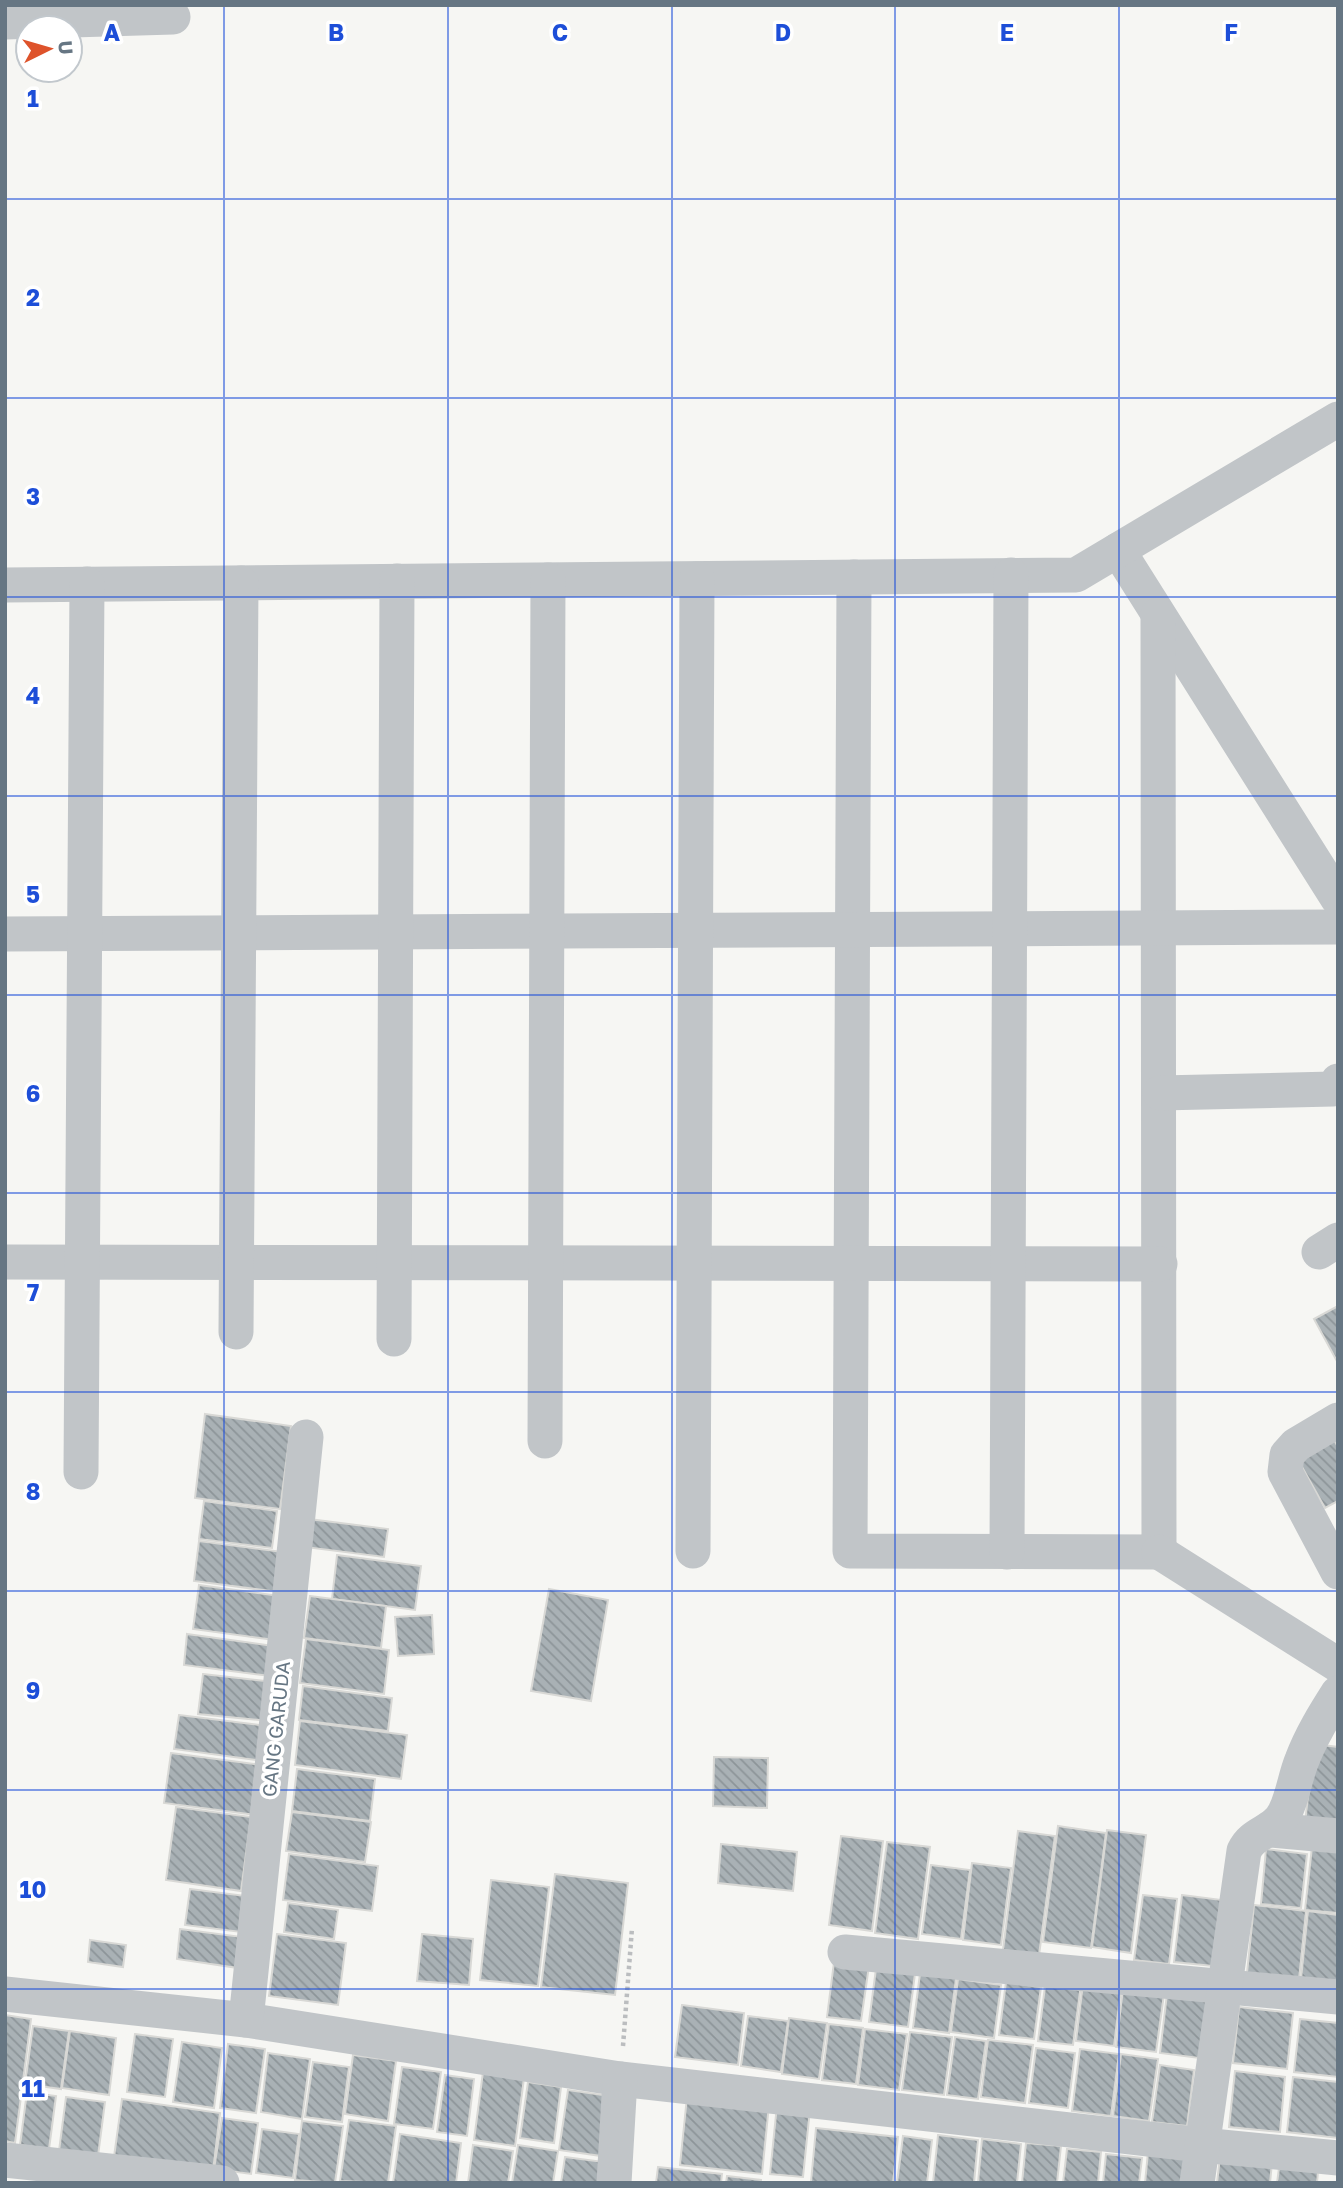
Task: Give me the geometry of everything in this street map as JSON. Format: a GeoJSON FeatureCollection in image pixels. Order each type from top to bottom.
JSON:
{"type":"FeatureCollection","features":[{"type":"Feature","properties":{"kind":"street"},"geometry":{"type":"LineString","coordinates":[[5,22],[173,16]]}},
{"type":"Feature","properties":{"kind":"street"},"geometry":{"type":"LineString","coordinates":[[5,585],[1076,575],[1338,419]]}},
{"type":"Feature","properties":{"kind":"street"},"geometry":{"type":"LineString","coordinates":[[1118,550],[1338,899]]}},
{"type":"Feature","properties":{"kind":"street"},"geometry":{"type":"LineString","coordinates":[[1007,1552],[1011,575]]}},
{"type":"Feature","properties":{"kind":"street"},"geometry":{"type":"LineString","coordinates":[[854,577],[850,1550],[1159,1552],[1338,1665]]}},
{"type":"Feature","properties":{"kind":"street"},"geometry":{"type":"LineString","coordinates":[[693,1551],[697,579]]}},
{"type":"Feature","properties":{"kind":"street"},"geometry":{"type":"LineString","coordinates":[[545,1441],[548,580]]}},
{"type":"Feature","properties":{"kind":"street"},"geometry":{"type":"LineString","coordinates":[[394,1339],[397,582]]}},
{"type":"Feature","properties":{"kind":"street"},"geometry":{"type":"LineString","coordinates":[[236,1332],[241,583]]}},
{"type":"Feature","properties":{"kind":"street"},"geometry":{"type":"LineString","coordinates":[[81,1472],[87,584]]}},
{"type":"Feature","properties":{"kind":"street"},"geometry":{"type":"LineString","coordinates":[[1158,615],[1159,1552]]}},
{"type":"Feature","properties":{"kind":"street"},"geometry":{"type":"LineString","coordinates":[[5,934],[1338,927]]}},
{"type":"Feature","properties":{"kind":"street"},"geometry":{"type":"LineString","coordinates":[[1160,1093],[1333,1089],[1338,1081]]}},
{"type":"Feature","properties":{"kind":"street"},"geometry":{"type":"LineString","coordinates":[[5,1262],[1160,1264]]}},
{"type":"Feature","properties":{"kind":"street"},"geometry":{"type":"LineString","coordinates":[[1338,1420],[1296,1445],[1287,1455],[1285,1472],[1338,1572]]}},
{"type":"Feature","properties":{"kind":"street","name":"GANG GARUDA"},"geometry":{"type":"LineString","coordinates":[[246,2020],[306,1437]]}},
{"type":"Feature","properties":{"kind":"street"},"geometry":{"type":"LineString","coordinates":[[1197,2183],[1244,1852],[1249,1841],[1271,1830],[1285,1813],[1302,1760],[1332,1712]]}},
{"type":"Feature","properties":{"kind":"street"},"geometry":{"type":"LineString","coordinates":[[1271,1830],[1338,1836]]}},
{"type":"Feature","properties":{"kind":"street"},"geometry":{"type":"LineString","coordinates":[[845,1952],[1338,1997]]}},
{"type":"Feature","properties":{"kind":"street"},"geometry":{"type":"LineString","coordinates":[[5,1994],[246,2020],[620,2079],[1338,2158]]}},
{"type":"Feature","properties":{"kind":"street"},"geometry":{"type":"LineString","coordinates":[[614,2183],[620,2079]]}},
{"type":"Feature","properties":{"kind":"street"},"geometry":{"type":"LineString","coordinates":[[5,2160],[222,2183]]}},
{"type":"Feature","properties":{"kind":"path"},"geometry":{"type":"LineString","coordinates":[[620,2079],[632,1928]]}},
{"type":"Feature","properties":{"kind":"building"},"geometry":{"type":"Polygon","coordinates":[[[1338,1306],[1338,1363],[1314,1319],[1338,1306]]]}},
{"type":"Feature","properties":{"kind":"building"},"geometry":{"type":"Polygon","coordinates":[[[205,1414],[291,1426],[280,1509],[195,1498],[205,1414]]]}},
{"type":"Feature","properties":{"kind":"building"},"geometry":{"type":"Polygon","coordinates":[[[1333,1438],[1338,1447],[1338,1501],[1325,1508],[1297,1458],[1333,1438]]]}},
{"type":"Feature","properties":{"kind":"building"},"geometry":{"type":"Polygon","coordinates":[[[204,1501],[277,1511],[272,1548],[199,1539],[204,1501]]]}},
{"type":"Feature","properties":{"kind":"building"},"geometry":{"type":"Polygon","coordinates":[[[309,1519],[388,1529],[384,1557],[305,1547],[309,1519]]]}},
{"type":"Feature","properties":{"kind":"building"},"geometry":{"type":"Polygon","coordinates":[[[199,1541],[283,1552],[278,1592],[194,1581],[199,1541]]]}},
{"type":"Feature","properties":{"kind":"building"},"geometry":{"type":"Polygon","coordinates":[[[337,1555],[421,1566],[415,1610],[332,1599],[337,1555]]]}},
{"type":"Feature","properties":{"kind":"building"},"geometry":{"type":"Polygon","coordinates":[[[199,1585],[280,1596],[275,1640],[193,1629],[199,1585]]]}},
{"type":"Feature","properties":{"kind":"building"},"geometry":{"type":"Polygon","coordinates":[[[549,1589],[608,1600],[591,1701],[531,1691],[549,1589]]]}},
{"type":"Feature","properties":{"kind":"building"},"geometry":{"type":"Polygon","coordinates":[[[310,1596],[386,1606],[381,1648],[304,1638],[310,1596]]]}},
{"type":"Feature","properties":{"kind":"building"},"geometry":{"type":"Polygon","coordinates":[[[432,1615],[434,1654],[398,1656],[395,1617],[432,1615]]]}},
{"type":"Feature","properties":{"kind":"building"},"geometry":{"type":"Polygon","coordinates":[[[187,1634],[274,1646],[270,1676],[184,1665],[187,1634]]]}},
{"type":"Feature","properties":{"kind":"building"},"geometry":{"type":"Polygon","coordinates":[[[306,1639],[389,1650],[384,1694],[300,1683],[306,1639]]]}},
{"type":"Feature","properties":{"kind":"building"},"geometry":{"type":"Polygon","coordinates":[[[203,1674],[274,1682],[270,1721],[198,1714],[203,1674]]]}},
{"type":"Feature","properties":{"kind":"building"},"geometry":{"type":"Polygon","coordinates":[[[303,1686],[392,1698],[388,1731],[299,1720],[303,1686]]]}},
{"type":"Feature","properties":{"kind":"building"},"geometry":{"type":"Polygon","coordinates":[[[179,1715],[268,1726],[263,1761],[174,1749],[179,1715]]]}},
{"type":"Feature","properties":{"kind":"building"},"geometry":{"type":"Polygon","coordinates":[[[300,1721],[407,1735],[401,1779],[295,1765],[300,1721]]]}},
{"type":"Feature","properties":{"kind":"building"},"geometry":{"type":"Polygon","coordinates":[[[1314,1744],[1338,1747],[1338,1826],[1305,1823],[1314,1744]]]}},
{"type":"Feature","properties":{"kind":"building"},"geometry":{"type":"Polygon","coordinates":[[[171,1753],[262,1765],[256,1815],[164,1803],[171,1753]]]}},
{"type":"Feature","properties":{"kind":"building"},"geometry":{"type":"Polygon","coordinates":[[[714,1757],[768,1758],[767,1808],[713,1806],[714,1757]]]}},
{"type":"Feature","properties":{"kind":"building"},"geometry":{"type":"Polygon","coordinates":[[[297,1769],[375,1779],[370,1821],[292,1811],[297,1769]]]}},
{"type":"Feature","properties":{"kind":"building"},"geometry":{"type":"Polygon","coordinates":[[[176,1807],[251,1817],[241,1891],[166,1880],[176,1807]]]}},
{"type":"Feature","properties":{"kind":"building"},"geometry":{"type":"Polygon","coordinates":[[[292,1812],[371,1822],[365,1862],[286,1851],[292,1812]]]}},
{"type":"Feature","properties":{"kind":"building"},"geometry":{"type":"Polygon","coordinates":[[[1058,1826],[1106,1833],[1091,1948],[1043,1942],[1058,1826]]]}},
{"type":"Feature","properties":{"kind":"building"},"geometry":{"type":"Polygon","coordinates":[[[1107,1830],[1146,1835],[1131,1953],[1092,1947],[1107,1830]]]}},
{"type":"Feature","properties":{"kind":"building"},"geometry":{"type":"Polygon","coordinates":[[[1018,1831],[1055,1836],[1039,1955],[1003,1950],[1018,1831]]]}},
{"type":"Feature","properties":{"kind":"building"},"geometry":{"type":"Polygon","coordinates":[[[841,1836],[883,1841],[872,1931],[829,1925],[841,1836]]]}},
{"type":"Feature","properties":{"kind":"building"},"geometry":{"type":"Polygon","coordinates":[[[887,1842],[930,1847],[918,1939],[875,1933],[887,1842]]]}},
{"type":"Feature","properties":{"kind":"building"},"geometry":{"type":"Polygon","coordinates":[[[721,1844],[797,1852],[793,1891],[718,1883],[721,1844]]]}},
{"type":"Feature","properties":{"kind":"building"},"geometry":{"type":"Polygon","coordinates":[[[1312,1847],[1338,1850],[1338,1913],[1305,1910],[1312,1847]]]}},
{"type":"Feature","properties":{"kind":"building"},"geometry":{"type":"Polygon","coordinates":[[[1266,1849],[1307,1854],[1301,1908],[1261,1904],[1266,1849]]]}},
{"type":"Feature","properties":{"kind":"building"},"geometry":{"type":"Polygon","coordinates":[[[289,1854],[378,1866],[372,1911],[283,1900],[289,1854]]]}},
{"type":"Feature","properties":{"kind":"building"},"geometry":{"type":"Polygon","coordinates":[[[972,1863],[1011,1868],[1001,1945],[963,1940],[972,1863]]]}},
{"type":"Feature","properties":{"kind":"building"},"geometry":{"type":"Polygon","coordinates":[[[931,1865],[970,1870],[961,1939],[922,1934],[931,1865]]]}},
{"type":"Feature","properties":{"kind":"building"},"geometry":{"type":"Polygon","coordinates":[[[555,1874],[628,1883],[615,1995],[541,1987],[555,1874]]]}},
{"type":"Feature","properties":{"kind":"building"},"geometry":{"type":"Polygon","coordinates":[[[491,1880],[549,1887],[538,1986],[480,1980],[491,1880]]]}},
{"type":"Feature","properties":{"kind":"building"},"geometry":{"type":"Polygon","coordinates":[[[190,1889],[246,1896],[241,1932],[185,1925],[190,1889]]]}},
{"type":"Feature","properties":{"kind":"building"},"geometry":{"type":"Polygon","coordinates":[[[1143,1895],[1177,1899],[1169,1964],[1134,1960],[1143,1895]]]}},
{"type":"Feature","properties":{"kind":"building"},"geometry":{"type":"Polygon","coordinates":[[[1182,1895],[1222,1900],[1213,1966],[1174,1962],[1182,1895]]]}},
{"type":"Feature","properties":{"kind":"building"},"geometry":{"type":"Polygon","coordinates":[[[288,1903],[338,1910],[334,1939],[284,1932],[288,1903]]]}},
{"type":"Feature","properties":{"kind":"building"},"geometry":{"type":"Polygon","coordinates":[[[1254,1905],[1306,1911],[1299,1979],[1247,1973],[1254,1905]]]}},
{"type":"Feature","properties":{"kind":"building"},"geometry":{"type":"Polygon","coordinates":[[[1308,1911],[1338,1915],[1338,1983],[1301,1979],[1308,1911]]]}},
{"type":"Feature","properties":{"kind":"building"},"geometry":{"type":"Polygon","coordinates":[[[180,1929],[242,1937],[238,1968],[177,1959],[180,1929]]]}},
{"type":"Feature","properties":{"kind":"building"},"geometry":{"type":"Polygon","coordinates":[[[277,1934],[346,1943],[338,2005],[269,1996],[277,1934]]]}},
{"type":"Feature","properties":{"kind":"building"},"geometry":{"type":"Polygon","coordinates":[[[422,1934],[473,1939],[469,1985],[417,1981],[422,1934]]]}},
{"type":"Feature","properties":{"kind":"building"},"geometry":{"type":"Polygon","coordinates":[[[90,1940],[126,1945],[123,1967],[88,1962],[90,1940]]]}},
{"type":"Feature","properties":{"kind":"building"},"geometry":{"type":"Polygon","coordinates":[[[877,1961],[916,1966],[908,2027],[869,2022],[877,1961]]]}},
{"type":"Feature","properties":{"kind":"building"},"geometry":{"type":"Polygon","coordinates":[[[834,1962],[869,1966],[861,2021],[827,2017],[834,1962]]]}},
{"type":"Feature","properties":{"kind":"building"},"geometry":{"type":"Polygon","coordinates":[[[921,1966],[957,1971],[949,2033],[913,2028],[921,1966]]]}},
{"type":"Feature","properties":{"kind":"building"},"geometry":{"type":"Polygon","coordinates":[[[958,1979],[1001,1985],[994,2038],[951,2032],[958,1979]]]}},
{"type":"Feature","properties":{"kind":"building"},"geometry":{"type":"Polygon","coordinates":[[[1046,1979],[1081,1984],[1073,2045],[1038,2041],[1046,1979]]]}},
{"type":"Feature","properties":{"kind":"building"},"geometry":{"type":"Polygon","coordinates":[[[1006,1982],[1041,1987],[1034,2039],[999,2035],[1006,1982]]]}},
{"type":"Feature","properties":{"kind":"building"},"geometry":{"type":"Polygon","coordinates":[[[1083,1984],[1121,1989],[1114,2046],[1076,2041],[1083,1984]]]}},
{"type":"Feature","properties":{"kind":"building"},"geometry":{"type":"Polygon","coordinates":[[[1123,1989],[1164,1994],[1156,2052],[1116,2047],[1123,1989]]]}},
{"type":"Feature","properties":{"kind":"building"},"geometry":{"type":"Polygon","coordinates":[[[1167,1994],[1207,2000],[1199,2058],[1160,2053],[1167,1994]]]}},
{"type":"Feature","properties":{"kind":"building"},"geometry":{"type":"Polygon","coordinates":[[[682,2005],[744,2013],[738,2065],[675,2057],[682,2005]]]}},
{"type":"Feature","properties":{"kind":"building"},"geometry":{"type":"Polygon","coordinates":[[[1239,2007],[1293,2013],[1287,2069],[1233,2063],[1239,2007]]]}},
{"type":"Feature","properties":{"kind":"building"},"geometry":{"type":"Polygon","coordinates":[[[5,2015],[31,2019],[15,2143],[5,2141],[5,2015]]]}},
{"type":"Feature","properties":{"kind":"building"},"geometry":{"type":"Polygon","coordinates":[[[748,2016],[788,2021],[781,2072],[741,2066],[748,2016]]]}},
{"type":"Feature","properties":{"kind":"building"},"geometry":{"type":"Polygon","coordinates":[[[789,2018],[827,2023],[819,2079],[782,2074],[789,2018]]]}},
{"type":"Feature","properties":{"kind":"building"},"geometry":{"type":"Polygon","coordinates":[[[1300,2019],[1338,2023],[1338,2077],[1294,2072],[1300,2019]]]}},
{"type":"Feature","properties":{"kind":"building"},"geometry":{"type":"Polygon","coordinates":[[[829,2024],[863,2028],[856,2084],[822,2080],[829,2024]]]}},
{"type":"Feature","properties":{"kind":"building"},"geometry":{"type":"Polygon","coordinates":[[[33,2026],[69,2031],[61,2089],[25,2084],[33,2026]]]}},
{"type":"Feature","properties":{"kind":"building"},"geometry":{"type":"Polygon","coordinates":[[[865,2029],[907,2034],[899,2090],[858,2085],[865,2029]]]}},
{"type":"Feature","properties":{"kind":"building"},"geometry":{"type":"Polygon","coordinates":[[[70,2031],[116,2038],[109,2095],[62,2088],[70,2031]]]}},
{"type":"Feature","properties":{"kind":"building"},"geometry":{"type":"Polygon","coordinates":[[[910,2032],[952,2037],[944,2095],[902,2090],[910,2032]]]}},
{"type":"Feature","properties":{"kind":"building"},"geometry":{"type":"Polygon","coordinates":[[[135,2034],[173,2039],[165,2097],[127,2092],[135,2034]]]}},
{"type":"Feature","properties":{"kind":"building"},"geometry":{"type":"Polygon","coordinates":[[[955,2037],[986,2041],[978,2099],[947,2095],[955,2037]]]}},
{"type":"Feature","properties":{"kind":"building"},"geometry":{"type":"Polygon","coordinates":[[[988,2040],[1033,2045],[1025,2103],[981,2097],[988,2040]]]}},
{"type":"Feature","properties":{"kind":"building"},"geometry":{"type":"Polygon","coordinates":[[[182,2042],[222,2048],[214,2108],[173,2102],[182,2042]]]}},
{"type":"Feature","properties":{"kind":"building"},"geometry":{"type":"Polygon","coordinates":[[[228,2044],[265,2049],[256,2113],[220,2108],[228,2044]]]}},
{"type":"Feature","properties":{"kind":"building"},"geometry":{"type":"Polygon","coordinates":[[[1036,2048],[1075,2053],[1068,2108],[1029,2103],[1036,2048]]]}},
{"type":"Feature","properties":{"kind":"building"},"geometry":{"type":"Polygon","coordinates":[[[1080,2049],[1119,2054],[1111,2116],[1072,2111],[1080,2049]]]}},
{"type":"Feature","properties":{"kind":"building"},"geometry":{"type":"Polygon","coordinates":[[[268,2053],[310,2059],[302,2119],[261,2112],[268,2053]]]}},
{"type":"Feature","properties":{"kind":"building"},"geometry":{"type":"Polygon","coordinates":[[[1121,2054],[1158,2059],[1149,2121],[1113,2116],[1121,2054]]]}},
{"type":"Feature","properties":{"kind":"building"},"geometry":{"type":"Polygon","coordinates":[[[353,2055],[396,2061],[388,2121],[345,2114],[353,2055]]]}},
{"type":"Feature","properties":{"kind":"building"},"geometry":{"type":"Polygon","coordinates":[[[313,2062],[349,2067],[342,2122],[305,2117],[313,2062]]]}},
{"type":"Feature","properties":{"kind":"building"},"geometry":{"type":"Polygon","coordinates":[[[1160,2065],[1194,2070],[1187,2126],[1152,2122],[1160,2065]]]}},
{"type":"Feature","properties":{"kind":"building"},"geometry":{"type":"Polygon","coordinates":[[[402,2067],[441,2072],[433,2129],[394,2124],[402,2067]]]}},
{"type":"Feature","properties":{"kind":"building"},"geometry":{"type":"Polygon","coordinates":[[[1235,2071],[1285,2077],[1280,2132],[1229,2127],[1235,2071]]]}},
{"type":"Feature","properties":{"kind":"building"},"geometry":{"type":"Polygon","coordinates":[[[483,2072],[524,2078],[515,2146],[474,2140],[483,2072]]]}},
{"type":"Feature","properties":{"kind":"building"},"geometry":{"type":"Polygon","coordinates":[[[445,2075],[474,2079],[467,2136],[437,2132],[445,2075]]]}},
{"type":"Feature","properties":{"kind":"building"},"geometry":{"type":"Polygon","coordinates":[[[1293,2077],[1338,2082],[1338,2138],[1287,2132],[1293,2077]]]}},
{"type":"Feature","properties":{"kind":"building"},"geometry":{"type":"Polygon","coordinates":[[[528,2082],[561,2087],[554,2143],[520,2138],[528,2082]]]}},
{"type":"Feature","properties":{"kind":"building"},"geometry":{"type":"Polygon","coordinates":[[[568,2090],[617,2097],[608,2157],[559,2150],[568,2090]]]}},
{"type":"Feature","properties":{"kind":"building"},"geometry":{"type":"Polygon","coordinates":[[[27,2092],[56,2096],[49,2149],[20,2145],[27,2092]]]}},
{"type":"Feature","properties":{"kind":"building"},"geometry":{"type":"Polygon","coordinates":[[[66,2097],[105,2102],[98,2156],[59,2151],[66,2097]]]}},
{"type":"Feature","properties":{"kind":"building"},"geometry":{"type":"Polygon","coordinates":[[[687,2097],[769,2105],[762,2174],[680,2165],[687,2097]]]}},
{"type":"Feature","properties":{"kind":"building"},"geometry":{"type":"Polygon","coordinates":[[[122,2099],[220,2113],[213,2171],[114,2157],[122,2099]]]}},
{"type":"Feature","properties":{"kind":"building"},"geometry":{"type":"Polygon","coordinates":[[[777,2105],[810,2109],[803,2177],[770,2174],[777,2105]]]}},
{"type":"Feature","properties":{"kind":"building"},"geometry":{"type":"Polygon","coordinates":[[[222,2118],[258,2123],[251,2174],[214,2169],[222,2118]]]}},
{"type":"Feature","properties":{"kind":"building"},"geometry":{"type":"Polygon","coordinates":[[[349,2120],[396,2126],[388,2183],[340,2181],[349,2120]]]}},
{"type":"Feature","properties":{"kind":"building"},"geometry":{"type":"Polygon","coordinates":[[[302,2121],[343,2126],[335,2183],[295,2180],[302,2121]]]}},
{"type":"Feature","properties":{"kind":"building"},"geometry":{"type":"Polygon","coordinates":[[[816,2128],[898,2137],[893,2183],[811,2182],[816,2128]]]}},
{"type":"Feature","properties":{"kind":"building"},"geometry":{"type":"Polygon","coordinates":[[[262,2129],[299,2134],[293,2178],[256,2173],[262,2129]]]}},
{"type":"Feature","properties":{"kind":"building"},"geometry":{"type":"Polygon","coordinates":[[[400,2134],[461,2143],[456,2183],[393,2183],[400,2134]]]}},
{"type":"Feature","properties":{"kind":"building"},"geometry":{"type":"Polygon","coordinates":[[[938,2135],[978,2140],[974,2183],[933,2183],[938,2135]]]}},
{"type":"Feature","properties":{"kind":"building"},"geometry":{"type":"Polygon","coordinates":[[[903,2136],[932,2140],[927,2183],[897,2183],[903,2136]]]}},
{"type":"Feature","properties":{"kind":"building"},"geometry":{"type":"Polygon","coordinates":[[[982,2139],[1021,2144],[1017,2183],[978,2183],[982,2139]]]}},
{"type":"Feature","properties":{"kind":"building"},"geometry":{"type":"Polygon","coordinates":[[[1026,2143],[1061,2146],[1057,2183],[1022,2183],[1026,2143]]]}},
{"type":"Feature","properties":{"kind":"building"},"geometry":{"type":"Polygon","coordinates":[[[473,2145],[513,2151],[508,2183],[468,2183],[473,2145]]]}},
{"type":"Feature","properties":{"kind":"building"},"geometry":{"type":"Polygon","coordinates":[[[518,2145],[558,2151],[553,2183],[512,2183],[518,2145]]]}},
{"type":"Feature","properties":{"kind":"building"},"geometry":{"type":"Polygon","coordinates":[[[1067,2149],[1101,2152],[1098,2183],[1063,2183],[1067,2149]]]}},
{"type":"Feature","properties":{"kind":"building"},"geometry":{"type":"Polygon","coordinates":[[[1148,2152],[1189,2156],[1187,2183],[1145,2183],[1148,2152]]]}},
{"type":"Feature","properties":{"kind":"building"},"geometry":{"type":"Polygon","coordinates":[[[1106,2154],[1142,2158],[1139,2183],[1103,2183],[1106,2154]]]}},
{"type":"Feature","properties":{"kind":"building"},"geometry":{"type":"Polygon","coordinates":[[[565,2157],[604,2162],[601,2183],[561,2183],[565,2157]]]}},
{"type":"Feature","properties":{"kind":"building"},"geometry":{"type":"Polygon","coordinates":[[[1220,2157],[1272,2163],[1270,2183],[1217,2183],[1220,2157]]]}},
{"type":"Feature","properties":{"kind":"building"},"geometry":{"type":"Polygon","coordinates":[[[658,2167],[722,2174],[721,2183],[656,2183],[658,2167]]]}},
{"type":"Feature","properties":{"kind":"building"},"geometry":{"type":"Polygon","coordinates":[[[1279,2168],[1318,2172],[1317,2183],[1277,2183],[1279,2168]]]}},
{"type":"Feature","properties":{"kind":"building"},"geometry":{"type":"Polygon","coordinates":[[[727,2176],[761,2180],[761,2183],[726,2183],[727,2176]]]}}]}
